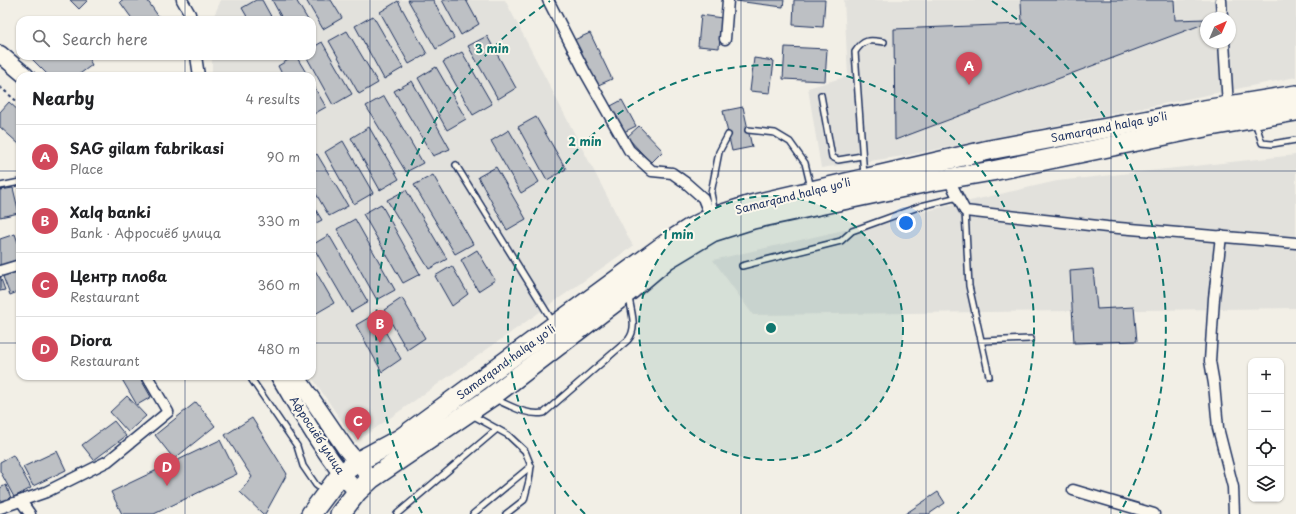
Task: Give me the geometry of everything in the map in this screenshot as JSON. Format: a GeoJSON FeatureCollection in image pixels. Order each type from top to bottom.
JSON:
{"type":"FeatureCollection","features":[{"type":"Feature","properties":{"kind":"highway","name":"Samarqand halqa yoʻli"},"geometry":{"type":"LineString","coordinates":[[340,514],[371,479],[491,397],[628,292],[667,259],[712,232],[753,219],[927,173],[989,150],[1190,112],[1296,95]]}},
{"type":"Feature","properties":{"kind":"highway","name":"Samarqand halqa yoʻli"},"geometry":{"type":"LineString","coordinates":[[311,514],[341,474],[357,462],[406,435],[667,243],[689,229],[713,218],[751,205],[864,179],[927,173],[948,178],[992,171],[1205,127],[1296,111]]}},
{"type":"Feature","properties":{"kind":"main road"},"geometry":{"type":"LineString","coordinates":[[0,54],[21,72]]}},
{"type":"Feature","properties":{"kind":"main road"},"geometry":{"type":"LineString","coordinates":[[0,68],[16,82]]}},
{"type":"Feature","properties":{"kind":"main road","name":"Афросиёб улица"},"geometry":{"type":"LineString","coordinates":[[281,380],[331,460],[341,474],[358,492]]}},
{"type":"Feature","properties":{"kind":"main road","name":"Афросиёб улица"},"geometry":{"type":"LineString","coordinates":[[299,380],[346,449],[371,479]]}},
{"type":"Feature","properties":{"kind":"street"},"geometry":{"type":"LineString","coordinates":[[182,0],[190,16]]}},
{"type":"Feature","properties":{"kind":"street"},"geometry":{"type":"LineString","coordinates":[[548,0],[586,74],[629,150],[652,171],[672,173],[686,183],[703,198],[713,218]]}},
{"type":"Feature","properties":{"kind":"street"},"geometry":{"type":"LineString","coordinates":[[725,39],[728,0]]}},
{"type":"Feature","properties":{"kind":"street"},"geometry":{"type":"LineString","coordinates":[[1221,0],[1222,12]]}},
{"type":"Feature","properties":{"kind":"street"},"geometry":{"type":"LineString","coordinates":[[1224,48],[1228,106]]}},
{"type":"Feature","properties":{"kind":"street"},"geometry":{"type":"LineString","coordinates":[[197,60],[198,72]]}},
{"type":"Feature","properties":{"kind":"street"},"geometry":{"type":"LineString","coordinates":[[948,178],[965,211],[1107,227],[1296,243]]}},
{"type":"Feature","properties":{"kind":"street"},"geometry":{"type":"LineString","coordinates":[[1221,236],[1214,298],[1210,361],[1214,384],[1218,428],[1233,487],[1234,514]]}},
{"type":"Feature","properties":{"kind":"street"},"geometry":{"type":"LineString","coordinates":[[0,271],[16,265]]}},
{"type":"Feature","properties":{"kind":"street"},"geometry":{"type":"LineString","coordinates":[[0,508],[46,492],[108,461],[168,412],[149,380]]}},
{"type":"Feature","properties":{"kind":"street"},"geometry":{"type":"LineString","coordinates":[[1073,490],[1154,514]]}},
{"type":"Feature","properties":{"kind":"street"},"geometry":{"type":"LineString","coordinates":[[21,501],[30,514]]}},
{"type":"Feature","properties":{"kind":"lane"},"geometry":{"type":"LineString","coordinates":[[864,179],[855,52],[860,45],[868,40],[884,42]]}},
{"type":"Feature","properties":{"kind":"lane"},"geometry":{"type":"LineString","coordinates":[[822,95],[832,157],[838,160],[862,156]]}},
{"type":"Feature","properties":{"kind":"lane"},"geometry":{"type":"LineString","coordinates":[[1254,118],[1262,143],[1272,144],[1296,140]]}},
{"type":"Feature","properties":{"kind":"lane"},"geometry":{"type":"LineString","coordinates":[[748,130],[775,133],[790,142],[805,163],[811,191]]}},
{"type":"Feature","properties":{"kind":"lane"},"geometry":{"type":"LineString","coordinates":[[713,218],[711,193],[719,152],[728,135]]}},
{"type":"Feature","properties":{"kind":"lane"},"geometry":{"type":"LineString","coordinates":[[456,165],[555,326]]}},
{"type":"Feature","properties":{"kind":"lane"},"geometry":{"type":"LineString","coordinates":[[0,186],[16,183]]}},
{"type":"Feature","properties":{"kind":"lane"},"geometry":{"type":"LineString","coordinates":[[742,266],[841,242],[852,230],[920,206],[958,197]]}},
{"type":"Feature","properties":{"kind":"lane"},"geometry":{"type":"LineString","coordinates":[[965,211],[969,286],[989,376]]}},
{"type":"Feature","properties":{"kind":"lane"},"geometry":{"type":"LineString","coordinates":[[491,397],[528,413],[536,414],[544,412],[628,340],[633,334],[634,327],[628,292]]}},
{"type":"Feature","properties":{"kind":"lane"},"geometry":{"type":"LineString","coordinates":[[982,341],[1031,339]]}},
{"type":"Feature","properties":{"kind":"lane"},"geometry":{"type":"LineString","coordinates":[[252,380],[297,446],[302,466],[316,485],[326,493]]}},
{"type":"Feature","properties":{"kind":"lane"},"geometry":{"type":"LineString","coordinates":[[468,413],[508,435],[525,451],[531,466],[524,500],[506,514]]}},
{"type":"Feature","properties":{"kind":"lane"},"geometry":{"type":"LineString","coordinates":[[396,514],[497,429]]}},
{"type":"Feature","properties":{"kind":"lane"},"geometry":{"type":"LineString","coordinates":[[473,514],[531,466]]}},
{"type":"Feature","properties":{"kind":"path"},"geometry":{"type":"LineString","coordinates":[[0,87],[16,101]]}},
{"type":"Feature","properties":{"kind":"shaded area"},"geometry":{"type":"Polygon","coordinates":[[[221,0],[505,0],[633,246],[356,442],[314,380],[316,380],[316,72],[212,72],[212,60],[316,60],[316,16],[214,16],[221,0]]]}},
{"type":"Feature","properties":{"kind":"shaded area"},"geometry":{"type":"Polygon","coordinates":[[[844,0],[1296,0],[1296,77],[904,156],[821,168],[808,88],[848,76],[844,0]]]}},
{"type":"Feature","properties":{"kind":"shaded area"},"geometry":{"type":"Polygon","coordinates":[[[1296,155],[1296,308],[753,315],[713,260],[1057,181],[1296,155]]]}},
{"type":"Feature","properties":{"kind":"building"},"geometry":{"type":"Polygon","coordinates":[[[70,0],[88,0],[79,9],[70,0]]]}},
{"type":"Feature","properties":{"kind":"building"},"geometry":{"type":"Polygon","coordinates":[[[122,0],[147,0],[158,16],[130,16],[120,2],[122,0]]]}},
{"type":"Feature","properties":{"kind":"building"},"geometry":{"type":"Polygon","coordinates":[[[256,0],[262,0],[271,16],[247,16],[242,8],[256,0]]]}},
{"type":"Feature","properties":{"kind":"building"},"geometry":{"type":"Polygon","coordinates":[[[272,0],[296,0],[306,16],[281,16],[272,0]]]}},
{"type":"Feature","properties":{"kind":"building"},"geometry":{"type":"Polygon","coordinates":[[[306,0],[331,0],[342,18],[323,29],[306,0]]]}},
{"type":"Feature","properties":{"kind":"building"},"geometry":{"type":"Polygon","coordinates":[[[408,0],[433,0],[454,38],[436,49],[408,0]]]}},
{"type":"Feature","properties":{"kind":"building"},"geometry":{"type":"Polygon","coordinates":[[[442,0],[466,0],[479,24],[461,35],[442,0]]]}},
{"type":"Feature","properties":{"kind":"building"},"geometry":{"type":"Polygon","coordinates":[[[736,0],[784,0],[783,7],[736,0]]]}},
{"type":"Feature","properties":{"kind":"building"},"geometry":{"type":"Polygon","coordinates":[[[794,0],[825,0],[823,27],[793,25],[794,0]]]}},
{"type":"Feature","properties":{"kind":"building"},"geometry":{"type":"Polygon","coordinates":[[[1021,0],[1174,0],[1175,20],[1200,19],[1200,25],[895,140],[894,29],[1022,24],[1021,0]]]}},
{"type":"Feature","properties":{"kind":"building"},"geometry":{"type":"Polygon","coordinates":[[[398,1],[427,54],[409,64],[380,12],[398,1]]]}},
{"type":"Feature","properties":{"kind":"building"},"geometry":{"type":"Polygon","coordinates":[[[701,15],[722,18],[719,48],[698,46],[701,15]]]}},
{"type":"Feature","properties":{"kind":"building"},"geometry":{"type":"Polygon","coordinates":[[[373,16],[403,68],[384,79],[355,26],[373,16]]]}},
{"type":"Feature","properties":{"kind":"building"},"geometry":{"type":"Polygon","coordinates":[[[347,31],[378,83],[359,94],[329,41],[347,31]]]}},
{"type":"Feature","properties":{"kind":"building"},"geometry":{"type":"Polygon","coordinates":[[[590,33],[612,79],[596,86],[574,40],[590,33]]]}},
{"type":"Feature","properties":{"kind":"building"},"geometry":{"type":"Polygon","coordinates":[[[487,36],[516,88],[498,99],[468,46],[487,36]]]}},
{"type":"Feature","properties":{"kind":"building"},"geometry":{"type":"Polygon","coordinates":[[[322,42],[352,94],[333,105],[308,60],[316,60],[316,46],[322,42]]]}},
{"type":"Feature","properties":{"kind":"building"},"geometry":{"type":"Polygon","coordinates":[[[785,47],[827,49],[825,81],[783,79],[785,47]]]}},
{"type":"Feature","properties":{"kind":"building"},"geometry":{"type":"Polygon","coordinates":[[[462,52],[492,104],[473,115],[443,62],[462,52]]]}},
{"type":"Feature","properties":{"kind":"building"},"geometry":{"type":"Polygon","coordinates":[[[754,58],[774,61],[770,93],[750,91],[754,58]]]}},
{"type":"Feature","properties":{"kind":"building"},"geometry":{"type":"Polygon","coordinates":[[[33,60],[89,60],[92,65],[82,72],[45,72],[33,60]]]}},
{"type":"Feature","properties":{"kind":"building"},"geometry":{"type":"Polygon","coordinates":[[[288,60],[298,60],[306,72],[281,72],[278,66],[288,60]]]}},
{"type":"Feature","properties":{"kind":"building"},"geometry":{"type":"Polygon","coordinates":[[[436,67],[466,119],[447,130],[418,78],[436,67]]]}},
{"type":"Feature","properties":{"kind":"building"},"geometry":{"type":"Polygon","coordinates":[[[412,81],[450,149],[433,156],[394,91],[412,81]]]}},
{"type":"Feature","properties":{"kind":"building"},"geometry":{"type":"Polygon","coordinates":[[[316,90],[326,107],[316,113],[316,90]]]}},
{"type":"Feature","properties":{"kind":"building"},"geometry":{"type":"Polygon","coordinates":[[[384,96],[423,163],[406,172],[366,106],[384,96]]]}},
{"type":"Feature","properties":{"kind":"building"},"geometry":{"type":"Polygon","coordinates":[[[622,100],[636,126],[622,133],[609,107],[622,100]]]}},
{"type":"Feature","properties":{"kind":"building"},"geometry":{"type":"Polygon","coordinates":[[[9,102],[16,108],[16,141],[0,127],[0,112],[9,102]]]}},
{"type":"Feature","properties":{"kind":"building"},"geometry":{"type":"Polygon","coordinates":[[[743,107],[752,147],[732,151],[723,111],[743,107]]]}},
{"type":"Feature","properties":{"kind":"building"},"geometry":{"type":"Polygon","coordinates":[[[536,117],[566,169],[547,180],[518,127],[536,117]]]}},
{"type":"Feature","properties":{"kind":"building"},"geometry":{"type":"Polygon","coordinates":[[[639,126],[663,151],[651,163],[627,137],[639,126]]]}},
{"type":"Feature","properties":{"kind":"building"},"geometry":{"type":"Polygon","coordinates":[[[369,127],[399,179],[380,190],[351,138],[369,127]]]}},
{"type":"Feature","properties":{"kind":"building"},"geometry":{"type":"Polygon","coordinates":[[[509,130],[539,182],[521,193],[491,141],[509,130]]]}},
{"type":"Feature","properties":{"kind":"building"},"geometry":{"type":"Polygon","coordinates":[[[343,141],[373,193],[354,204],[325,152],[343,141]]]}},
{"type":"Feature","properties":{"kind":"building"},"geometry":{"type":"Polygon","coordinates":[[[316,155],[348,206],[329,216],[316,194],[316,155]]]}},
{"type":"Feature","properties":{"kind":"building"},"geometry":{"type":"Polygon","coordinates":[[[496,167],[526,219],[507,230],[478,177],[496,167]]]}},
{"type":"Feature","properties":{"kind":"building"},"geometry":{"type":"Polygon","coordinates":[[[433,175],[473,244],[455,254],[414,185],[433,175]]]}},
{"type":"Feature","properties":{"kind":"building"},"geometry":{"type":"Polygon","coordinates":[[[13,188],[16,200],[16,214],[0,217],[0,190],[13,188]]]}},
{"type":"Feature","properties":{"kind":"building"},"geometry":{"type":"Polygon","coordinates":[[[406,190],[447,259],[429,269],[387,200],[406,190]]]}},
{"type":"Feature","properties":{"kind":"building"},"geometry":{"type":"Polygon","coordinates":[[[381,204],[420,274],[403,283],[363,214],[381,204]]]}},
{"type":"Feature","properties":{"kind":"building"},"geometry":{"type":"Polygon","coordinates":[[[316,210],[322,220],[316,223],[316,210]]]}},
{"type":"Feature","properties":{"kind":"building"},"geometry":{"type":"Polygon","coordinates":[[[355,219],[395,290],[377,300],[337,229],[355,219]]]}},
{"type":"Feature","properties":{"kind":"building"},"geometry":{"type":"Polygon","coordinates":[[[15,234],[16,237],[16,262],[0,268],[0,239],[15,234]]]}},
{"type":"Feature","properties":{"kind":"building"},"geometry":{"type":"Polygon","coordinates":[[[329,235],[368,302],[351,312],[316,252],[316,243],[329,235]]]}},
{"type":"Feature","properties":{"kind":"building"},"geometry":{"type":"Polygon","coordinates":[[[477,250],[495,280],[478,291],[461,260],[477,250]]]}},
{"type":"Feature","properties":{"kind":"building"},"geometry":{"type":"Polygon","coordinates":[[[452,266],[468,294],[452,306],[435,276],[452,266]]]}},
{"type":"Feature","properties":{"kind":"building"},"geometry":{"type":"Polygon","coordinates":[[[16,269],[16,293],[10,295],[2,274],[16,269]]]}},
{"type":"Feature","properties":{"kind":"building"},"geometry":{"type":"Polygon","coordinates":[[[1093,269],[1097,309],[1134,307],[1137,341],[1074,343],[1070,271],[1093,269]]]}},
{"type":"Feature","properties":{"kind":"building"},"geometry":{"type":"Polygon","coordinates":[[[316,272],[334,303],[316,313],[316,272]]]}},
{"type":"Feature","properties":{"kind":"building"},"geometry":{"type":"Polygon","coordinates":[[[0,276],[5,290],[0,291],[0,276]]]}},
{"type":"Feature","properties":{"kind":"building"},"geometry":{"type":"Polygon","coordinates":[[[402,298],[425,338],[407,350],[384,310],[402,298]]]}},
{"type":"Feature","properties":{"kind":"building"},"geometry":{"type":"Polygon","coordinates":[[[375,314],[401,359],[382,372],[356,325],[375,314]]]}},
{"type":"Feature","properties":{"kind":"building"},"geometry":{"type":"Polygon","coordinates":[[[122,380],[141,380],[151,397],[137,405],[122,380]]]}},
{"type":"Feature","properties":{"kind":"building"},"geometry":{"type":"Polygon","coordinates":[[[127,396],[146,416],[128,432],[110,412],[127,396]]]}},
{"type":"Feature","properties":{"kind":"building"},"geometry":{"type":"Polygon","coordinates":[[[196,402],[215,426],[174,459],[155,435],[196,402]]]}},
{"type":"Feature","properties":{"kind":"building"},"geometry":{"type":"Polygon","coordinates":[[[252,418],[287,474],[265,514],[263,514],[240,492],[252,477],[225,435],[252,418]]]}},
{"type":"Feature","properties":{"kind":"building"},"geometry":{"type":"Polygon","coordinates":[[[114,421],[126,436],[94,460],[82,445],[114,421]]]}},
{"type":"Feature","properties":{"kind":"building"},"geometry":{"type":"Polygon","coordinates":[[[220,440],[237,474],[154,514],[122,514],[111,492],[220,440]]]}},
{"type":"Feature","properties":{"kind":"building"},"geometry":{"type":"Polygon","coordinates":[[[57,451],[66,470],[33,486],[23,467],[57,451]]]}},
{"type":"Feature","properties":{"kind":"building"},"geometry":{"type":"Polygon","coordinates":[[[13,455],[31,488],[14,497],[0,471],[0,462],[13,455]]]}},
{"type":"Feature","properties":{"kind":"building"},"geometry":{"type":"Polygon","coordinates":[[[6,485],[11,498],[0,503],[0,488],[6,485]]]}},
{"type":"Feature","properties":{"kind":"building"},"geometry":{"type":"Polygon","coordinates":[[[938,492],[945,503],[929,514],[905,514],[938,492]]]}},
{"type":"Feature","properties":{"kind":"place","name":"SAG gilam fabrikasi"},"geometry":{"type":"Point","coordinates":[969,85]}},
{"type":"Feature","properties":{"kind":"place","name":"Xalq banki"},"geometry":{"type":"Point","coordinates":[380,343]}},
{"type":"Feature","properties":{"kind":"place","name":"Центр плова"},"geometry":{"type":"Point","coordinates":[358,440]}},
{"type":"Feature","properties":{"kind":"place","name":"Diora"},"geometry":{"type":"Point","coordinates":[167,486]}}]}
